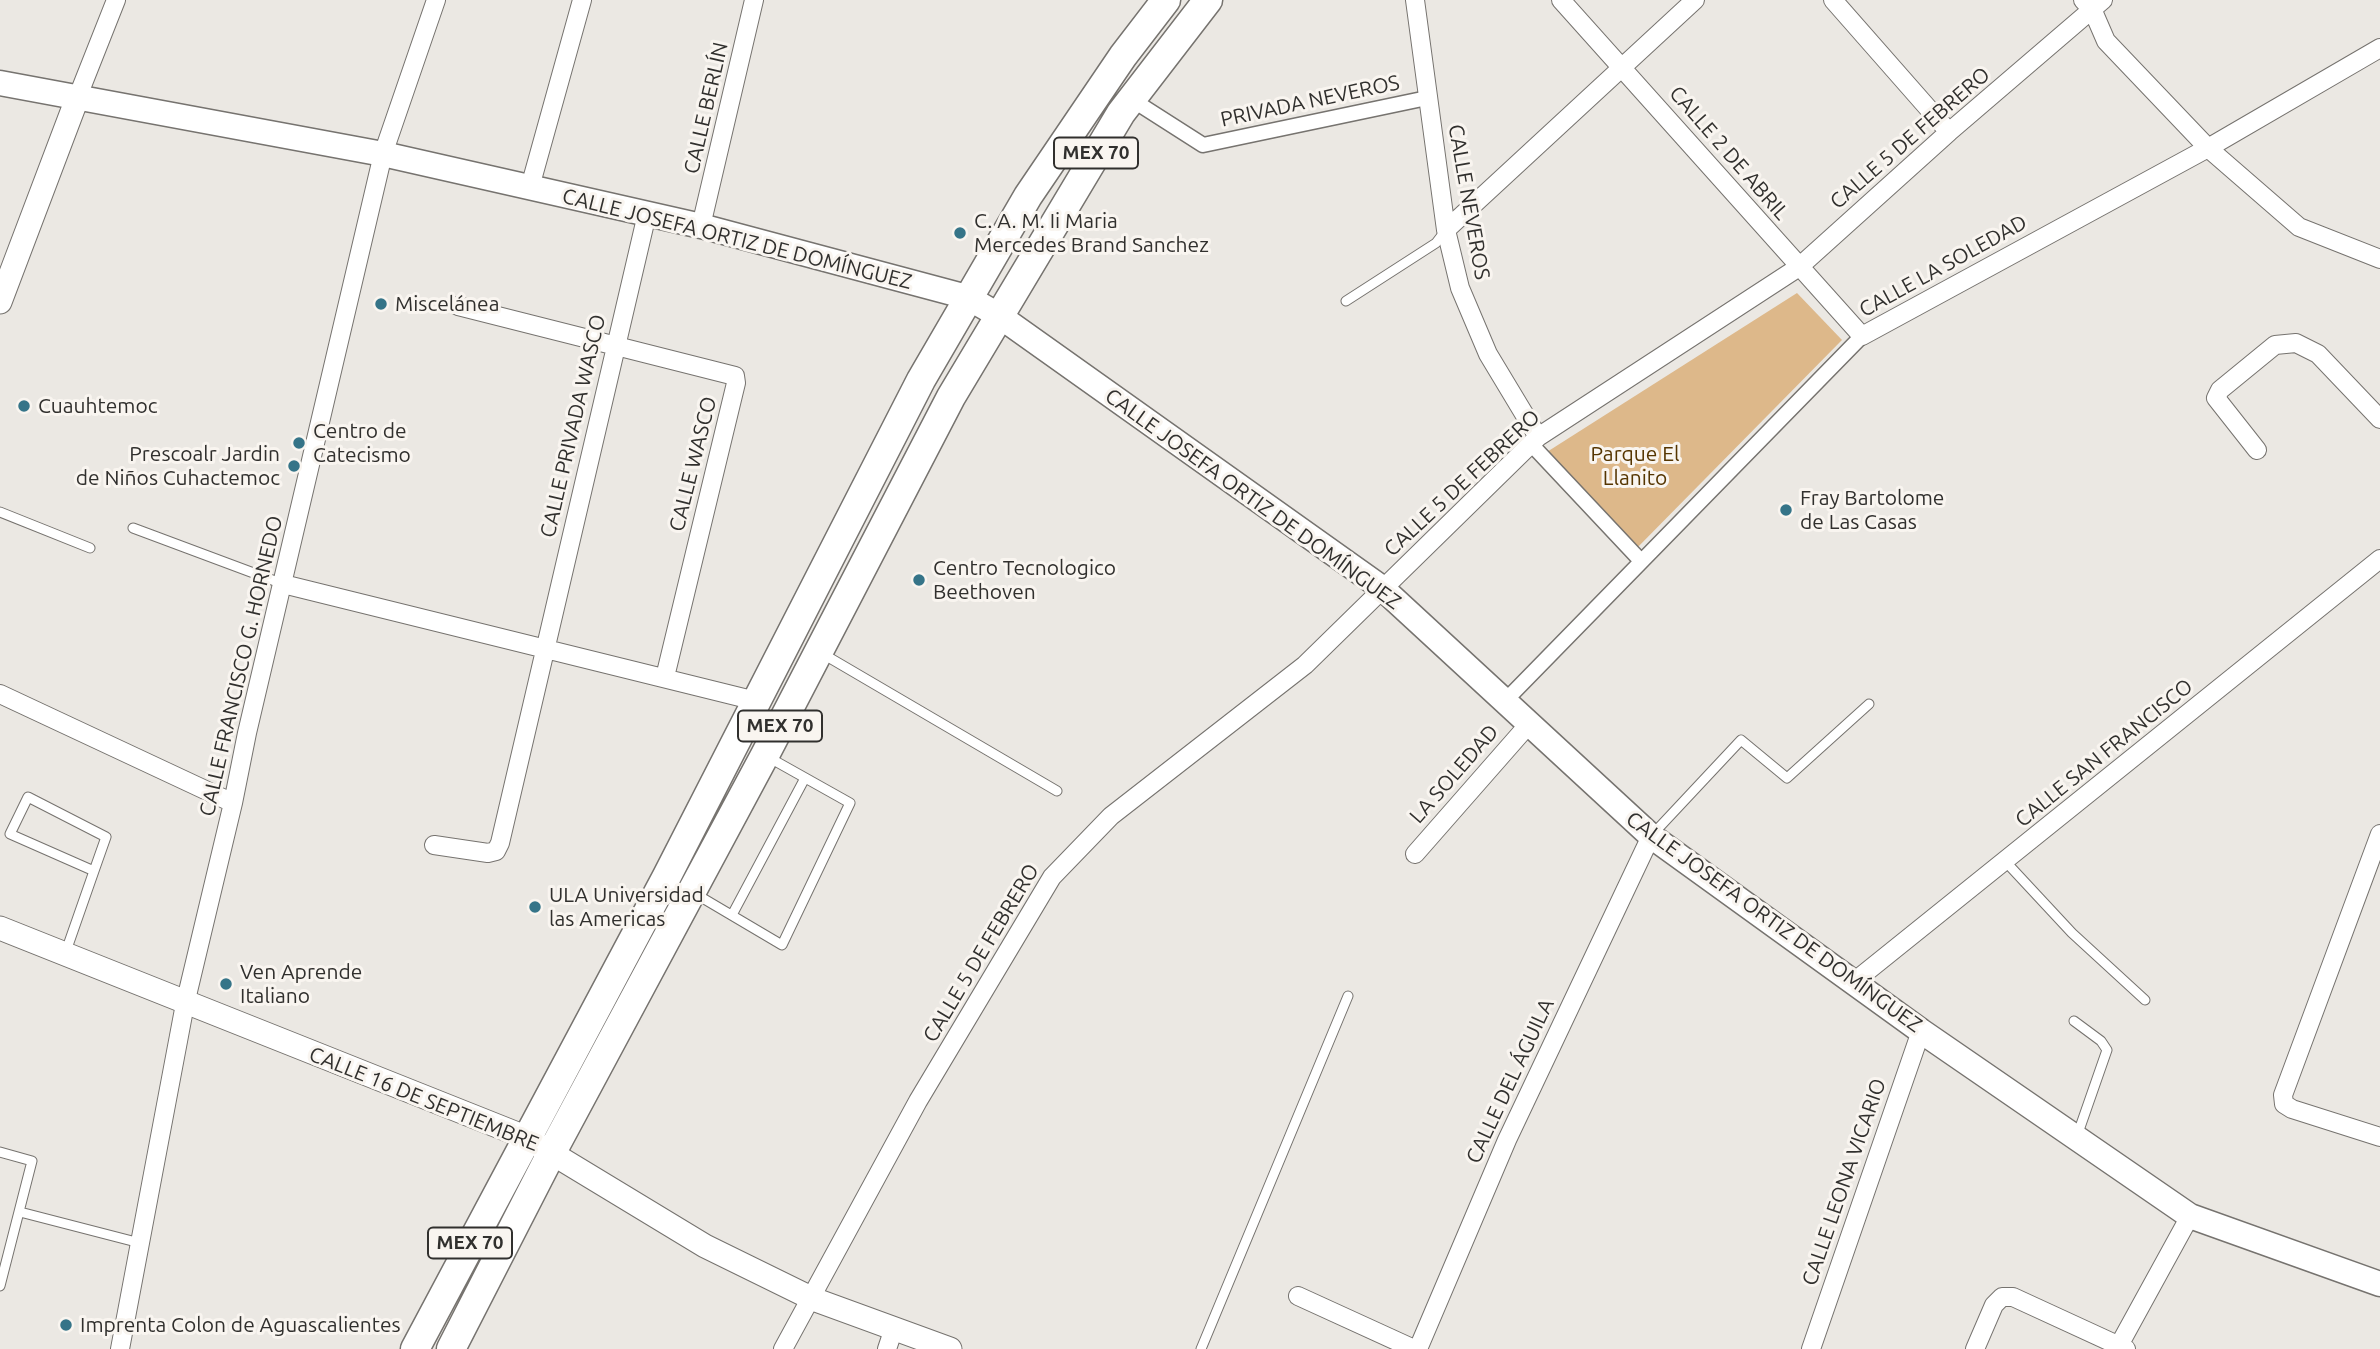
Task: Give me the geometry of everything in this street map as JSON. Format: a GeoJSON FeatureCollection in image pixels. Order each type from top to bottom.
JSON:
{"type":"FeatureCollection","features":[{"type":"Feature","properties":{"kind":"main road","name":"MEX 70"},"geometry":{"type":"LineString","coordinates":[[415,1349],[525,1138],[667,876],[921,380],[967,297],[1028,196],[1123,56],[1166,0]]}},
{"type":"Feature","properties":{"kind":"main road","name":"MEX 70"},"geometry":{"type":"LineString","coordinates":[[451,1349],[552,1152],[690,890],[765,755],[951,397],[998,315],[1131,99],[1208,0]]}},
{"type":"Feature","properties":{"kind":"main road","name":"CALLE JOSEFA ORTIZ DE DOMÍNGUEZ"},"geometry":{"type":"LineString","coordinates":[[0,83],[383,154],[701,226],[967,297],[998,315],[1382,588],[1651,836],[1856,981],[1921,1031],[2190,1216],[2380,1284]]}},
{"type":"Feature","properties":{"kind":"street"},"geometry":{"type":"LineString","coordinates":[[0,302],[116,0]]}},
{"type":"Feature","properties":{"kind":"street","name":"CALLE FRANCISCO G. HORNEDO"},"geometry":{"type":"LineString","coordinates":[[120,1349],[185,1004],[383,154],[436,0]]}},
{"type":"Feature","properties":{"kind":"street"},"geometry":{"type":"LineString","coordinates":[[530,187],[582,0]]}},
{"type":"Feature","properties":{"kind":"street","name":"CALLE BERLÍN"},"geometry":{"type":"LineString","coordinates":[[701,226],[754,0]]}},
{"type":"Feature","properties":{"kind":"street","name":"CALLE NEVEROS"},"geometry":{"type":"LineString","coordinates":[[1415,0],[1446,230],[1460,288],[1488,354],[1534,441]]}},
{"type":"Feature","properties":{"kind":"street","name":"CALLE 2 DE ABRIL"},"geometry":{"type":"LineString","coordinates":[[1561,0],[1862,336]]}},
{"type":"Feature","properties":{"kind":"street"},"geometry":{"type":"LineString","coordinates":[[1446,230],[1695,0]]}},
{"type":"Feature","properties":{"kind":"street"},"geometry":{"type":"LineString","coordinates":[[1833,0],[1949,132]]}},
{"type":"Feature","properties":{"kind":"street"},"geometry":{"type":"LineString","coordinates":[[2093,4],[2106,41],[2208,148],[2299,227],[2363,250],[2380,259]]}},
{"type":"Feature","properties":{"kind":"street","name":"CALLE 5 DE FEBRERO"},"geometry":{"type":"LineString","coordinates":[[783,1349],[813,1299],[918,1101],[1052,877],[1111,816],[1305,666],[1534,441],[1799,267],[2093,4]]}},
{"type":"Feature","properties":{"kind":"street","name":"CALLE LA SOLEDAD"},"geometry":{"type":"LineString","coordinates":[[1505,701],[1862,336],[2208,148],[2380,48]]}},
{"type":"Feature","properties":{"kind":"street","name":"PRIVADA NEVEROS"},"geometry":{"type":"LineString","coordinates":[[1131,99],[1203,145],[1427,98]]}},
{"type":"Feature","properties":{"kind":"street","name":"CALLE PRIVADA WASCO"},"geometry":{"type":"LineString","coordinates":[[545,650],[647,214]]}},
{"type":"Feature","properties":{"kind":"street","name":"CALLE WASCO"},"geometry":{"type":"LineString","coordinates":[[458,306],[614,348],[730,373],[736,383],[665,677]]}},
{"type":"Feature","properties":{"kind":"street"},"geometry":{"type":"LineString","coordinates":[[2257,450],[2216,398],[2220,390],[2275,345],[2296,344],[2318,354],[2380,419]]}},
{"type":"Feature","properties":{"kind":"street"},"geometry":{"type":"LineString","coordinates":[[1534,441],[1641,561]]}},
{"type":"Feature","properties":{"kind":"street","name":"CALLE SAN FRANCISCO"},"geometry":{"type":"LineString","coordinates":[[1856,981],[2380,559]]}},
{"type":"Feature","properties":{"kind":"street"},"geometry":{"type":"LineString","coordinates":[[283,584],[756,701]]}},
{"type":"Feature","properties":{"kind":"street"},"geometry":{"type":"LineString","coordinates":[[433,845],[488,853],[496,851],[545,650]]}},
{"type":"Feature","properties":{"kind":"street"},"geometry":{"type":"LineString","coordinates":[[0,694],[233,803]]}},
{"type":"Feature","properties":{"kind":"street","name":"LA SOLEDAD"},"geometry":{"type":"LineString","coordinates":[[1415,854],[1528,724]]}},
{"type":"Feature","properties":{"kind":"street"},"geometry":{"type":"LineString","coordinates":[[2380,833],[2283,1095],[2284,1104],[2292,1108],[2380,1137]]}},
{"type":"Feature","properties":{"kind":"street","name":"CALLE DEL ÁGUILA"},"geometry":{"type":"LineString","coordinates":[[1416,1349],[1507,1140],[1651,836]]}},
{"type":"Feature","properties":{"kind":"street","name":"CALLE 16 DE SEPTIEMBRE"},"geometry":{"type":"LineString","coordinates":[[0,928],[525,1138],[705,1246],[890,1338],[950,1349]]}},
{"type":"Feature","properties":{"kind":"street","name":"CALLE LEONA VICARIO"},"geometry":{"type":"LineString","coordinates":[[1811,1349],[1921,1031]]}},
{"type":"Feature","properties":{"kind":"street"},"geometry":{"type":"LineString","coordinates":[[1975,1349],[1994,1305],[2002,1297],[2013,1297],[2121,1348],[2190,1216]]}},
{"type":"Feature","properties":{"kind":"street"},"geometry":{"type":"LineString","coordinates":[[1298,1296],[1416,1349]]}},
{"type":"Feature","properties":{"kind":"lane"},"geometry":{"type":"LineString","coordinates":[[1346,301],[1436,243],[1446,230]]}},
{"type":"Feature","properties":{"kind":"lane"},"geometry":{"type":"LineString","coordinates":[[0,512],[90,548]]}},
{"type":"Feature","properties":{"kind":"lane"},"geometry":{"type":"LineString","coordinates":[[133,528],[283,584]]}},
{"type":"Feature","properties":{"kind":"lane"},"geometry":{"type":"LineString","coordinates":[[819,651],[1056,791]]}},
{"type":"Feature","properties":{"kind":"lane"},"geometry":{"type":"LineString","coordinates":[[1651,836],[1741,740],[1787,778],[1869,704]]}},
{"type":"Feature","properties":{"kind":"lane"},"geometry":{"type":"LineString","coordinates":[[690,890],[782,945],[850,803],[765,755]]}},
{"type":"Feature","properties":{"kind":"lane"},"geometry":{"type":"LineString","coordinates":[[732,915],[806,778]]}},
{"type":"Feature","properties":{"kind":"lane"},"geometry":{"type":"LineString","coordinates":[[65,955],[106,837],[28,797],[10,834],[94,871]]}},
{"type":"Feature","properties":{"kind":"lane"},"geometry":{"type":"LineString","coordinates":[[2005,861],[2072,933],[2145,1000]]}},
{"type":"Feature","properties":{"kind":"lane"},"geometry":{"type":"LineString","coordinates":[[1200,1349],[1348,996]]}},
{"type":"Feature","properties":{"kind":"lane"},"geometry":{"type":"LineString","coordinates":[[2074,1021],[2101,1041],[2107,1051],[2077,1138]]}},
{"type":"Feature","properties":{"kind":"lane"},"geometry":{"type":"LineString","coordinates":[[0,1152],[32,1161],[0,1286]]}},
{"type":"Feature","properties":{"kind":"lane"},"geometry":{"type":"LineString","coordinates":[[20,1212],[140,1242]]}},
{"type":"Feature","properties":{"kind":"green space","name":"Parque El Llanito"},"geometry":{"type":"Polygon","coordinates":[[[1797,293],[1842,340],[1633,552],[1539,457],[1797,293]]]}},
{"type":"Feature","properties":{"kind":"place","name":"C. A. M. Ii Maria Mercedes Brand Sanchez"},"geometry":{"type":"Point","coordinates":[960,233]}},
{"type":"Feature","properties":{"kind":"place","name":"Miscelánea"},"geometry":{"type":"Point","coordinates":[381,304]}},
{"type":"Feature","properties":{"kind":"place","name":"Cuauhtemoc"},"geometry":{"type":"Point","coordinates":[24,406]}},
{"type":"Feature","properties":{"kind":"place","name":"Centro de Catecismo"},"geometry":{"type":"Point","coordinates":[299,443]}},
{"type":"Feature","properties":{"kind":"place","name":"Prescoalr Jardin de Niños Cuhactemoc"},"geometry":{"type":"Point","coordinates":[294,466]}},
{"type":"Feature","properties":{"kind":"place","name":"Fray Bartolome de Las Casas"},"geometry":{"type":"Point","coordinates":[1786,510]}},
{"type":"Feature","properties":{"kind":"place","name":"Centro Tecnologico Beethoven"},"geometry":{"type":"Point","coordinates":[919,580]}},
{"type":"Feature","properties":{"kind":"place","name":"ULA Universidad las Americas"},"geometry":{"type":"Point","coordinates":[535,907]}},
{"type":"Feature","properties":{"kind":"place","name":"Ven Aprende Italiano"},"geometry":{"type":"Point","coordinates":[226,984]}},
{"type":"Feature","properties":{"kind":"place","name":"Imprenta Colon de Aguascalientes"},"geometry":{"type":"Point","coordinates":[66,1325]}}]}
